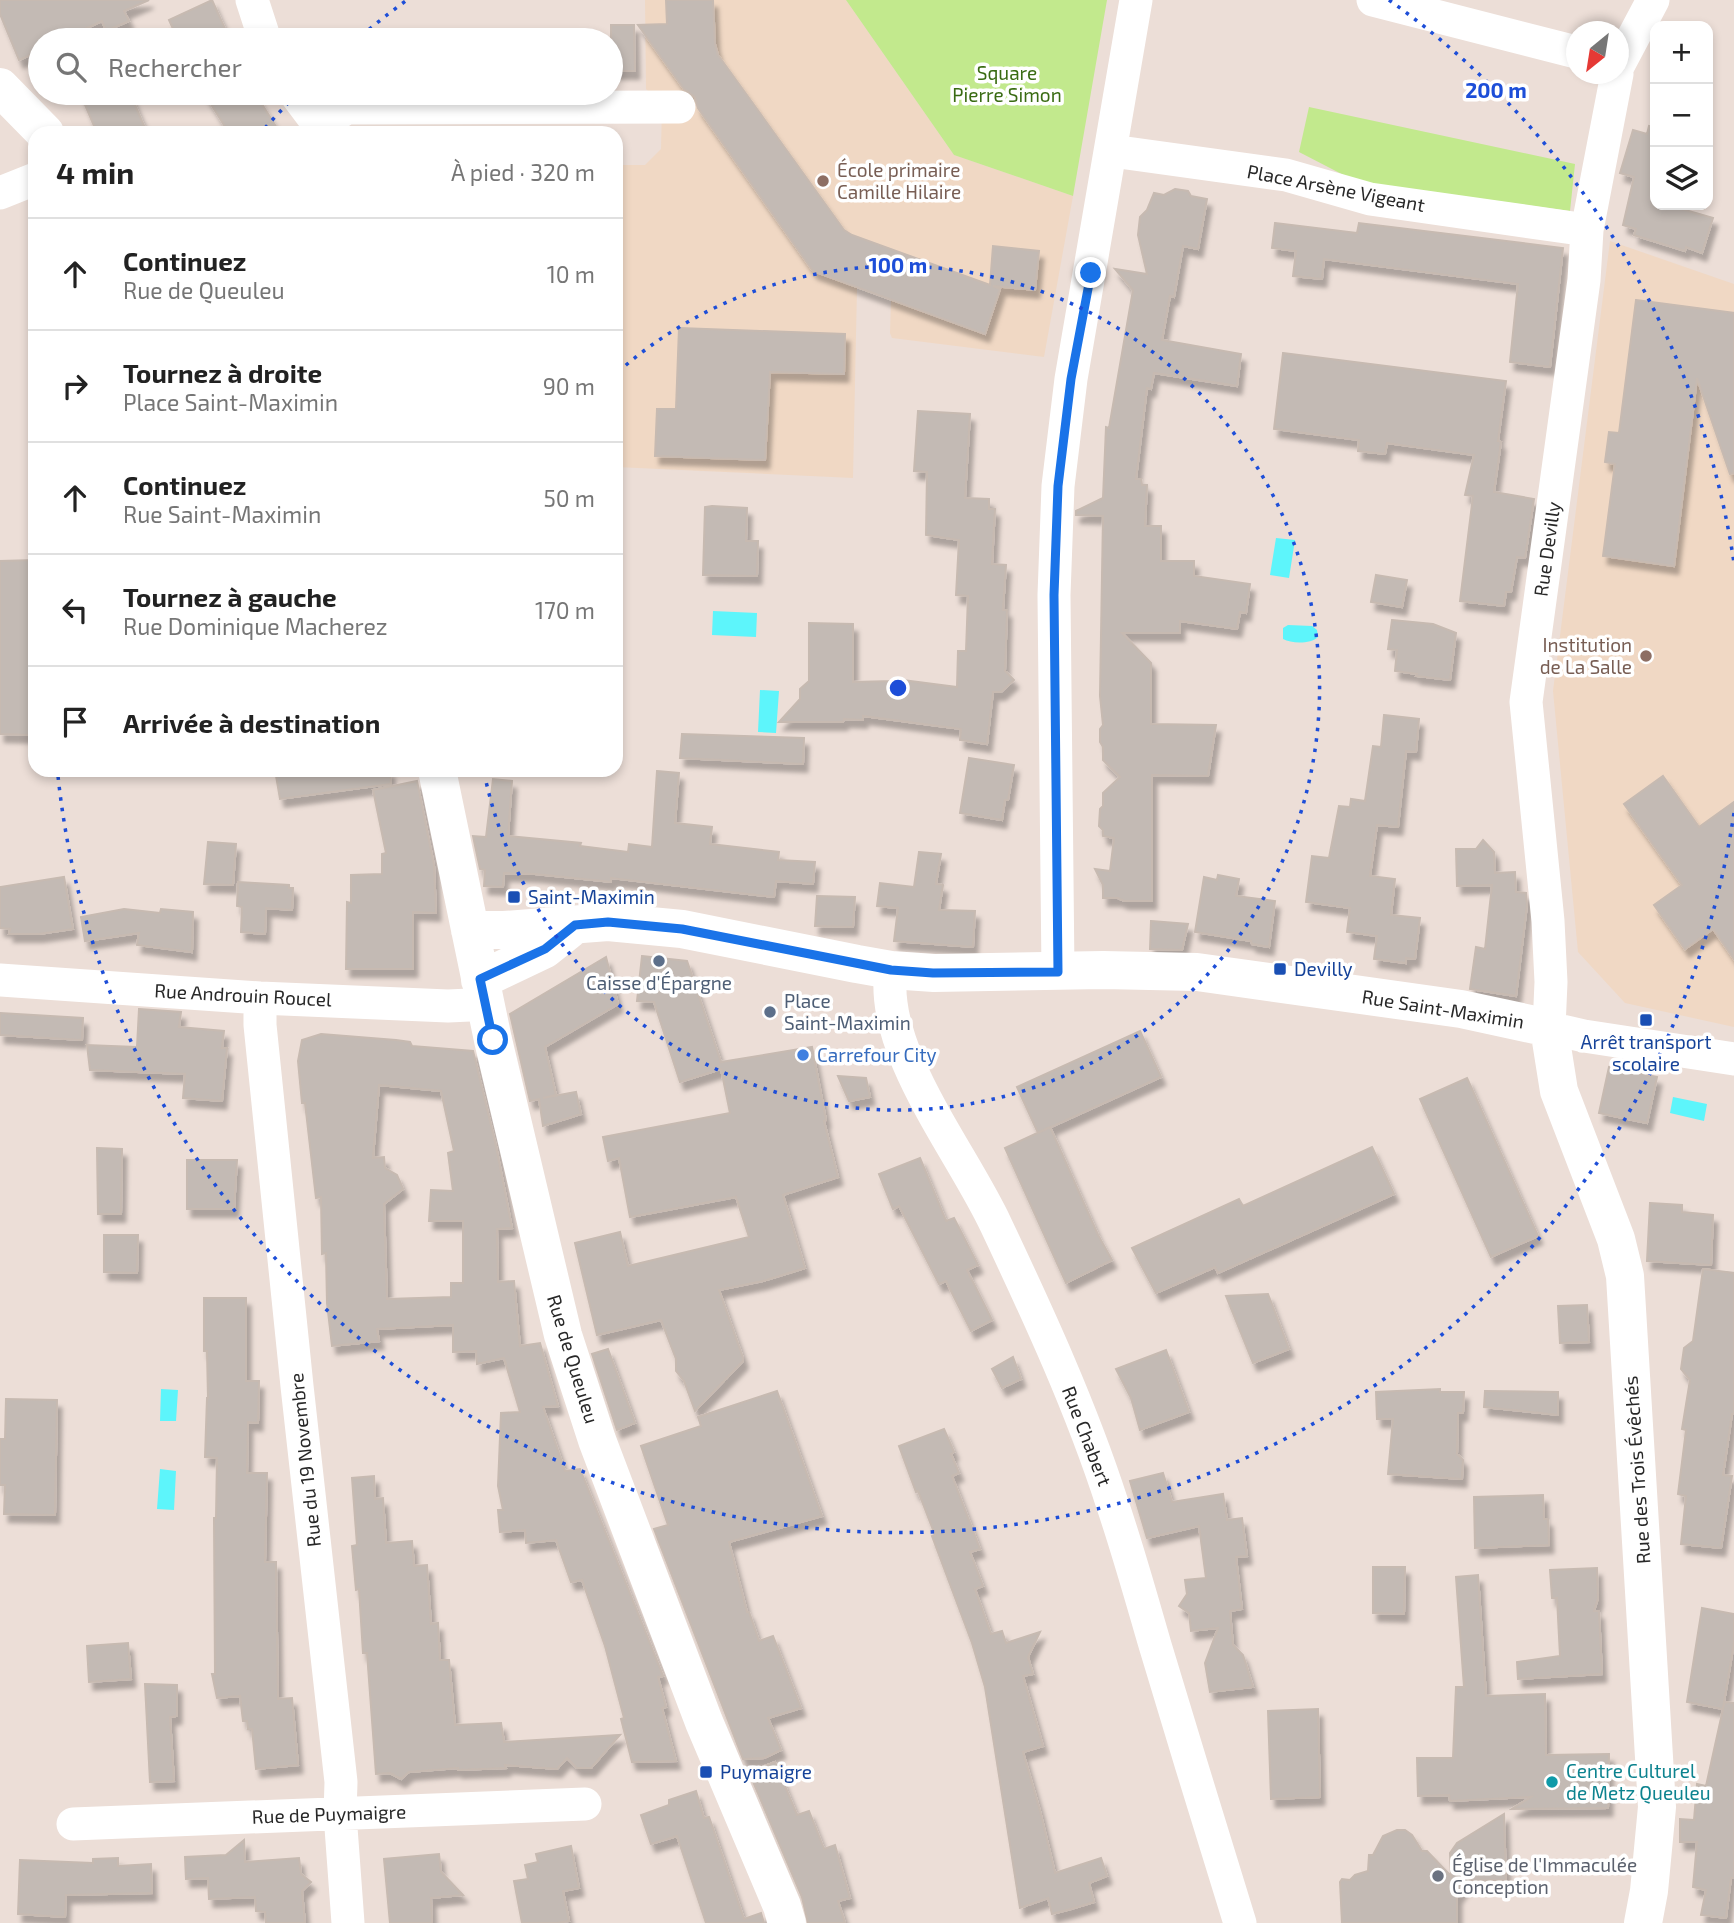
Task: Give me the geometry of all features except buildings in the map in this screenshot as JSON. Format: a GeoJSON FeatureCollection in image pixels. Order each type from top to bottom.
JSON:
{"type":"FeatureCollection","features":[{"type":"Feature","properties":{"kind":"street"},"geometry":{"type":"LineString","coordinates":[[251,0],[261,28]]}},
{"type":"Feature","properties":{"kind":"street"},"geometry":{"type":"LineString","coordinates":[[1058,972],[1054,595],[1058,486],[1071,379],[1136,0]]}},
{"type":"Feature","properties":{"kind":"street"},"geometry":{"type":"LineString","coordinates":[[1373,0],[1566,49]]}},
{"type":"Feature","properties":{"kind":"street"},"geometry":{"type":"LineString","coordinates":[[1629,47],[1653,0]]}},
{"type":"Feature","properties":{"kind":"street","name":"Rue Devilly"},"geometry":{"type":"LineString","coordinates":[[1549,1028],[1548,921],[1526,702],[1584,280],[1587,230],[1615,84]]}},
{"type":"Feature","properties":{"kind":"street"},"geometry":{"type":"LineString","coordinates":[[0,87],[38,126]]}},
{"type":"Feature","properties":{"kind":"street"},"geometry":{"type":"LineString","coordinates":[[304,105],[319,126]]}},
{"type":"Feature","properties":{"kind":"street"},"geometry":{"type":"LineString","coordinates":[[325,126],[347,108],[680,107]]}},
{"type":"Feature","properties":{"kind":"street","name":"Place Arsène Vigeant"},"geometry":{"type":"LineString","coordinates":[[1112,151],[1286,175],[1370,198],[1587,230]]}},
{"type":"Feature","properties":{"kind":"street"},"geometry":{"type":"LineString","coordinates":[[0,193],[28,182]]}},
{"type":"Feature","properties":{"kind":"street","name":"Rue de Queuleu"},"geometry":{"type":"LineString","coordinates":[[438,777],[482,989],[562,1335],[597,1440],[659,1606],[728,1784],[787,1923]]}},
{"type":"Feature","properties":{"kind":"street"},"geometry":{"type":"LineString","coordinates":[[470,930],[608,922],[682,929],[874,967]]}},
{"type":"Feature","properties":{"kind":"street"},"geometry":{"type":"LineString","coordinates":[[482,989],[545,949],[575,925]]}},
{"type":"Feature","properties":{"kind":"street","name":"Rue Saint-Maximin"},"geometry":{"type":"LineString","coordinates":[[874,967],[933,973],[1197,972],[1461,1009],[1574,1035],[1734,1059]]}},
{"type":"Feature","properties":{"kind":"street","name":"Rue Chabert"},"geometry":{"type":"LineString","coordinates":[[874,967],[889,983],[893,1018],[902,1049],[917,1081],[989,1209],[1051,1340],[1112,1502],[1240,1923]]}},
{"type":"Feature","properties":{"kind":"street","name":"Rue Androuin Roucel"},"geometry":{"type":"LineString","coordinates":[[0,980],[260,998],[448,1006],[470,1005],[482,989]]}},
{"type":"Feature","properties":{"kind":"street","name":"Rue du 19 Novembre"},"geometry":{"type":"LineString","coordinates":[[260,998],[260,1025],[288,1303],[341,1782],[340,1814],[348,1923]]}},
{"type":"Feature","properties":{"kind":"street","name":"Rue des Trois Évêchés"},"geometry":{"type":"LineString","coordinates":[[1549,1028],[1559,1091],[1616,1239],[1625,1276],[1657,1807],[1649,1891],[1643,1923]]}},
{"type":"Feature","properties":{"kind":"street","name":"Rue de Puymaigre"},"geometry":{"type":"LineString","coordinates":[[73,1824],[585,1804]]}},
{"type":"Feature","properties":{"kind":"shaded area","name":"École primaire Camille Hilaire"},"geometry":{"type":"Polygon","coordinates":[[[645,0],[846,0],[954,155],[1073,196],[1044,357],[892,338],[891,300],[857,288],[853,478],[623,467],[623,165],[645,165],[661,149],[662,106],[646,89],[645,0]]]}},
{"type":"Feature","properties":{"kind":"shaded area","name":"Institution de La Salle"},"geometry":{"type":"Polygon","coordinates":[[[1610,241],[1734,284],[1734,1027],[1625,1003],[1578,952],[1553,691],[1610,241]]]}},
{"type":"Feature","properties":{"kind":"green space","name":"Square Pierre Simon"},"geometry":{"type":"Polygon","coordinates":[[[846,0],[1107,0],[1073,196],[954,155],[846,0]]]}},
{"type":"Feature","properties":{"kind":"green space"},"geometry":{"type":"Polygon","coordinates":[[[1309,107],[1575,164],[1570,211],[1357,182],[1299,152],[1309,107]]]}},
{"type":"Feature","properties":{"kind":"water"},"geometry":{"type":"Polygon","coordinates":[[[1276,538],[1295,540],[1289,578],[1270,575],[1276,538]]]}},
{"type":"Feature","properties":{"kind":"water"},"geometry":{"type":"Polygon","coordinates":[[[713,611],[757,613],[756,637],[712,635],[713,611]]]}},
{"type":"Feature","properties":{"kind":"water"},"geometry":{"type":"Polygon","coordinates":[[[1288,625],[1312,626],[1317,630],[1318,637],[1306,642],[1287,641],[1283,639],[1283,628],[1288,625]]]}},
{"type":"Feature","properties":{"kind":"water"},"geometry":{"type":"Polygon","coordinates":[[[760,690],[779,691],[776,733],[758,732],[760,690]]]}},
{"type":"Feature","properties":{"kind":"water"},"geometry":{"type":"Polygon","coordinates":[[[1673,1097],[1707,1104],[1704,1121],[1670,1113],[1673,1097]]]}},
{"type":"Feature","properties":{"kind":"water"},"geometry":{"type":"Polygon","coordinates":[[[161,1389],[178,1390],[176,1421],[160,1421],[161,1389]]]}},
{"type":"Feature","properties":{"kind":"water"},"geometry":{"type":"Polygon","coordinates":[[[160,1469],[176,1471],[174,1510],[157,1509],[160,1469]]]}},
{"type":"Feature","properties":{"kind":"place","name":"École primaire Camille Hilaire"},"geometry":{"type":"Point","coordinates":[823,181]}},
{"type":"Feature","properties":{"kind":"place","name":"Institution de La Salle"},"geometry":{"type":"Point","coordinates":[1646,656]}},
{"type":"Feature","properties":{"kind":"place","name":"Saint-Maximin"},"geometry":{"type":"Point","coordinates":[514,897]}},
{"type":"Feature","properties":{"kind":"place","name":"Caisse d'Épargne"},"geometry":{"type":"Point","coordinates":[659,961]}},
{"type":"Feature","properties":{"kind":"place","name":"Devilly"},"geometry":{"type":"Point","coordinates":[1280,969]}},
{"type":"Feature","properties":{"kind":"place","name":"Place Saint-Maximin"},"geometry":{"type":"Point","coordinates":[770,1012]}},
{"type":"Feature","properties":{"kind":"place","name":"Arrêt transport scolaire"},"geometry":{"type":"Point","coordinates":[1646,1020]}},
{"type":"Feature","properties":{"kind":"place","name":"Carrefour City"},"geometry":{"type":"Point","coordinates":[803,1055]}},
{"type":"Feature","properties":{"kind":"place","name":"Puymaigre"},"geometry":{"type":"Point","coordinates":[706,1772]}},
{"type":"Feature","properties":{"kind":"place","name":"Centre Culturel de Metz Queuleu"},"geometry":{"type":"Point","coordinates":[1552,1782]}},
{"type":"Feature","properties":{"kind":"place","name":"Église de l'Immaculée Conception"},"geometry":{"type":"Point","coordinates":[1438,1876]}},
{"type":"Feature","properties":{"kind":"route"},"geometry":{"type":"LineString","coordinates":[[493,1040],[480,979],[545,949],[575,925],[608,922],[682,929],[891,970],[933,973],[1058,972],[1054,595],[1058,486],[1071,379],[1091,273]]}}]}
